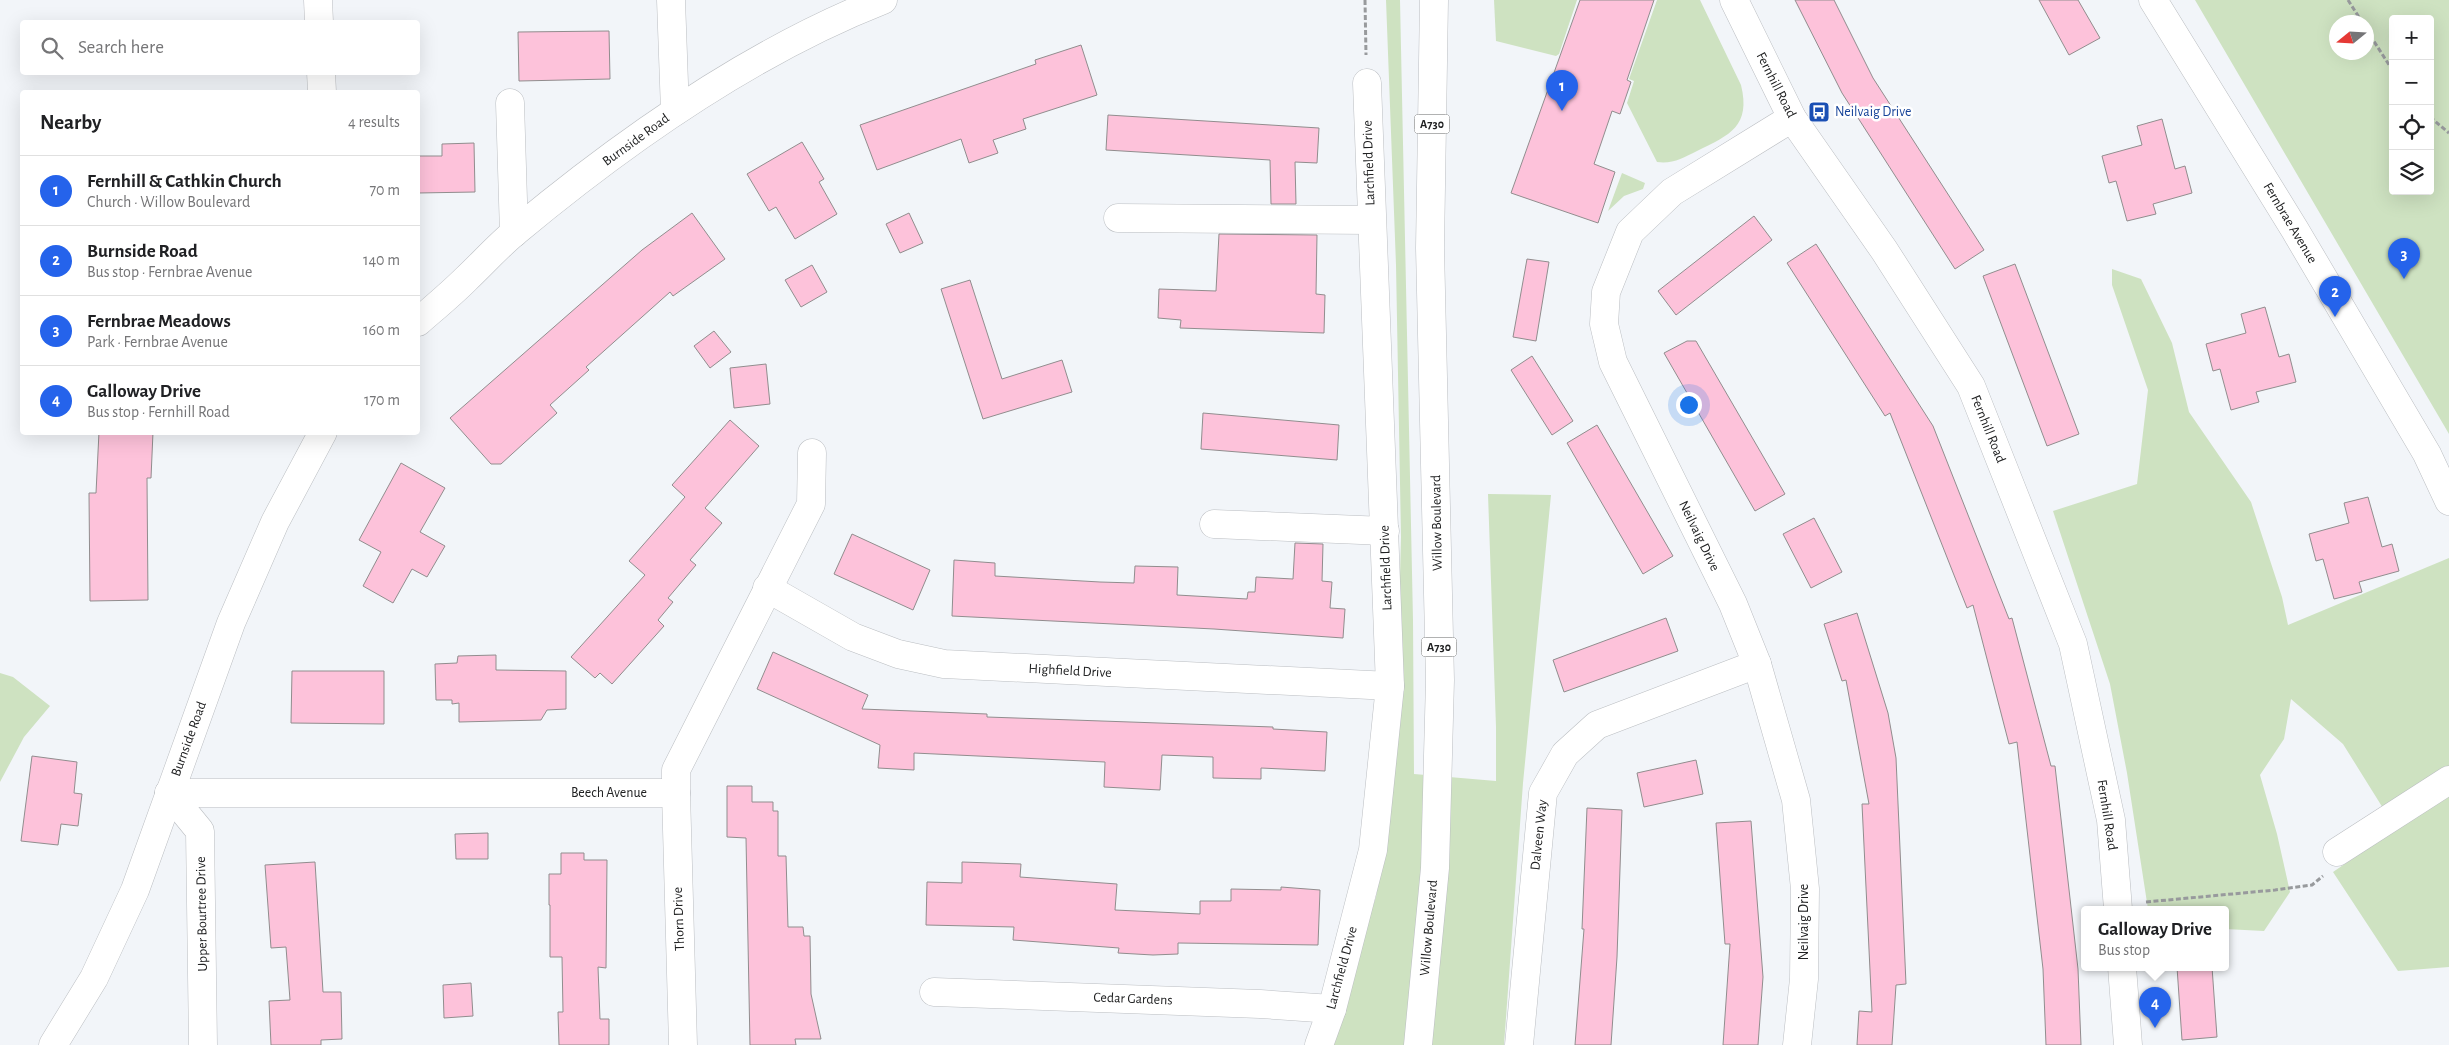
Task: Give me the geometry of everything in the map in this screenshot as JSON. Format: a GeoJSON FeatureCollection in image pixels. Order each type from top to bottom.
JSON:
{"type":"FeatureCollection","features":[{"type":"Feature","properties":{"kind":"street"},"geometry":{"type":"LineString","coordinates":[[318,0],[319,20]]}},
{"type":"Feature","properties":{"kind":"street"},"geometry":{"type":"LineString","coordinates":[[671,0],[675,112]]}},
{"type":"Feature","properties":{"kind":"street","name":"Burnside Road"},"geometry":{"type":"LineString","coordinates":[[420,320],[514,233],[675,112],[785,47],[844,15],[883,0]]}},
{"type":"Feature","properties":{"kind":"street","name":"Willow Boulevard"},"geometry":{"type":"LineString","coordinates":[[1418,1045],[1435,868],[1440,690],[1430,248],[1434,0]]}},
{"type":"Feature","properties":{"kind":"street","name":"Fernhill Road"},"geometry":{"type":"LineString","coordinates":[[1734,0],[1792,118],[1884,250],[1970,386],[2073,644],[2111,820],[2117,906]]}},
{"type":"Feature","properties":{"kind":"street","name":"Fernbrae Avenue"},"geometry":{"type":"LineString","coordinates":[[2153,0],[2306,248],[2427,454],[2449,501]]}},
{"type":"Feature","properties":{"kind":"street"},"geometry":{"type":"LineString","coordinates":[[321,75],[322,90]]}},
{"type":"Feature","properties":{"kind":"street","name":"Larchfield Drive"},"geometry":{"type":"LineString","coordinates":[[1319,1045],[1332,1009],[1374,850],[1390,686],[1367,83]]}},
{"type":"Feature","properties":{"kind":"street"},"geometry":{"type":"LineString","coordinates":[[510,103],[514,233]]}},
{"type":"Feature","properties":{"kind":"street","name":"Neilvaig Drive"},"geometry":{"type":"LineString","coordinates":[[1792,118],[1672,192],[1630,232],[1606,292],[1604,324],[1612,362],[1733,604],[1757,664],[1796,800],[1805,889],[1804,979],[1797,1045]]}},
{"type":"Feature","properties":{"kind":"street"},"geometry":{"type":"LineString","coordinates":[[1118,218],[1371,220]]}},
{"type":"Feature","properties":{"kind":"street","name":"Burnside Road"},"geometry":{"type":"LineString","coordinates":[[53,1045],[94,978],[135,890],[231,623],[275,522],[321,435]]}},
{"type":"Feature","properties":{"kind":"street"},"geometry":{"type":"LineString","coordinates":[[676,793],[676,770],[811,504],[812,453]]}},
{"type":"Feature","properties":{"kind":"street"},"geometry":{"type":"LineString","coordinates":[[1214,524],[1385,531]]}},
{"type":"Feature","properties":{"kind":"street","name":"Highfield Drive"},"geometry":{"type":"LineString","coordinates":[[767,588],[853,637],[898,654],[944,664],[1390,686]]}},
{"type":"Feature","properties":{"kind":"street","name":"Dalveen Way"},"geometry":{"type":"LineString","coordinates":[[1519,1045],[1543,793],[1565,754],[1597,725],[1757,664]]}},
{"type":"Feature","properties":{"kind":"street"},"geometry":{"type":"LineString","coordinates":[[2337,852],[2449,780]]}},
{"type":"Feature","properties":{"kind":"street","name":"Beech Avenue"},"geometry":{"type":"LineString","coordinates":[[169,793],[676,793]]}},
{"type":"Feature","properties":{"kind":"street","name":"Upper Bourtree Drive"},"geometry":{"type":"LineString","coordinates":[[169,793],[200,831],[203,1045]]}},
{"type":"Feature","properties":{"kind":"street","name":"Thorn Drive"},"geometry":{"type":"LineString","coordinates":[[676,793],[682,1045]]}},
{"type":"Feature","properties":{"kind":"street"},"geometry":{"type":"LineString","coordinates":[[2122,971],[2128,1045]]}},
{"type":"Feature","properties":{"kind":"street","name":"Cedar Gardens"},"geometry":{"type":"LineString","coordinates":[[934,992],[1260,1004],[1332,1009]]}},
{"type":"Feature","properties":{"kind":"path"},"geometry":{"type":"LineString","coordinates":[[1365,0],[1367,83]]}},
{"type":"Feature","properties":{"kind":"path"},"geometry":{"type":"LineString","coordinates":[[2348,0],[2358,15]]}},
{"type":"Feature","properties":{"kind":"path"},"geometry":{"type":"LineString","coordinates":[[2374,42],[2389,65]]}},
{"type":"Feature","properties":{"kind":"path"},"geometry":{"type":"LineString","coordinates":[[2434,120],[2449,133]]}},
{"type":"Feature","properties":{"kind":"path"},"geometry":{"type":"LineString","coordinates":[[2126,906],[2312,885],[2328,872],[2337,852]]}},
{"type":"Feature","properties":{"kind":"green space"},"geometry":{"type":"Polygon","coordinates":[[[1386,0],[1400,0],[1413,620],[1414,774],[1496,781],[1496,727],[1488,494],[1551,495],[1523,783],[1504,1045],[1326,1045],[1376,897],[1395,772],[1401,537],[1396,265],[1386,0]]]}},
{"type":"Feature","properties":{"kind":"green space"},"geometry":{"type":"Polygon","coordinates":[[[1494,0],[1577,0],[1559,54],[1556,56],[1496,41],[1494,0]]]}},
{"type":"Feature","properties":{"kind":"green space"},"geometry":{"type":"Polygon","coordinates":[[[1657,0],[1700,0],[1741,85],[1743,99],[1743,110],[1740,120],[1728,134],[1682,158],[1663,162],[1657,162],[1627,103],[1634,81],[1629,79],[1657,0]]]}},
{"type":"Feature","properties":{"kind":"green space"},"geometry":{"type":"Polygon","coordinates":[[[2195,0],[2449,0],[2449,434],[2195,0]]]}},
{"type":"Feature","properties":{"kind":"green space"},"geometry":{"type":"Polygon","coordinates":[[[1622,173],[1645,183],[1643,189],[1624,196],[1608,211],[1622,173]]]}},
{"type":"Feature","properties":{"kind":"green space"},"geometry":{"type":"Polygon","coordinates":[[[2112,269],[2141,279],[2172,343],[2189,412],[2251,502],[2282,597],[2288,625],[2449,558],[2449,967],[2398,971],[2333,872],[2396,829],[2343,744],[2291,699],[2284,739],[2260,775],[2277,834],[2290,892],[2264,931],[2229,929],[2229,906],[2148,906],[2127,773],[2110,684],[2053,511],[2137,484],[2148,390],[2112,285],[2112,269]]]}},
{"type":"Feature","properties":{"kind":"green space"},"geometry":{"type":"Polygon","coordinates":[[[0,673],[13,677],[50,706],[24,737],[0,782],[0,673]]]}},
{"type":"Feature","properties":{"kind":"building"},"geometry":{"type":"Polygon","coordinates":[[[1580,0],[1654,0],[1627,80],[1631,82],[1620,114],[1612,111],[1594,164],[1615,172],[1598,223],[1511,193],[1580,0]]]}},
{"type":"Feature","properties":{"kind":"building"},"geometry":{"type":"Polygon","coordinates":[[[1795,0],[1834,0],[1873,78],[1984,250],[1955,269],[1842,93],[1795,0]]]}},
{"type":"Feature","properties":{"kind":"building"},"geometry":{"type":"Polygon","coordinates":[[[2039,0],[2078,0],[2100,38],[2069,55],[2039,0]]]}},
{"type":"Feature","properties":{"kind":"building"},"geometry":{"type":"Polygon","coordinates":[[[609,31],[610,79],[519,81],[518,32],[609,31]]]}},
{"type":"Feature","properties":{"kind":"building"},"geometry":{"type":"Polygon","coordinates":[[[1081,45],[1097,95],[1023,119],[1026,129],[993,140],[998,153],[969,163],[961,139],[877,170],[860,125],[1036,64],[1035,60],[1081,45]]]}},
{"type":"Feature","properties":{"kind":"building"},"geometry":{"type":"Polygon","coordinates":[[[1108,115],[1319,128],[1317,163],[1295,162],[1296,204],[1271,204],[1270,160],[1106,150],[1108,115]]]}},
{"type":"Feature","properties":{"kind":"building"},"geometry":{"type":"Polygon","coordinates":[[[2162,119],[2175,169],[2185,166],[2192,193],[2153,204],[2156,214],[2127,221],[2116,181],[2109,183],[2102,156],[2142,145],[2137,126],[2162,119]]]}},
{"type":"Feature","properties":{"kind":"building"},"geometry":{"type":"Polygon","coordinates":[[[802,142],[824,179],[819,182],[837,214],[795,239],[776,207],[769,211],[747,174],[802,142]]]}},
{"type":"Feature","properties":{"kind":"building"},"geometry":{"type":"Polygon","coordinates":[[[474,143],[475,192],[420,193],[420,156],[442,156],[442,144],[474,143]]]}},
{"type":"Feature","properties":{"kind":"building"},"geometry":{"type":"Polygon","coordinates":[[[692,213],[725,259],[673,296],[670,292],[586,367],[589,370],[550,405],[557,413],[501,464],[491,464],[450,418],[642,250],[692,213]]]}},
{"type":"Feature","properties":{"kind":"building"},"geometry":{"type":"Polygon","coordinates":[[[909,213],[923,243],[900,253],[886,224],[909,213]]]}},
{"type":"Feature","properties":{"kind":"building"},"geometry":{"type":"Polygon","coordinates":[[[1754,216],[1772,240],[1676,315],[1658,291],[1754,216]]]}},
{"type":"Feature","properties":{"kind":"building"},"geometry":{"type":"Polygon","coordinates":[[[1219,234],[1317,235],[1316,294],[1325,295],[1324,333],[1180,328],[1181,320],[1158,318],[1159,289],[1216,291],[1219,234]]]}},
{"type":"Feature","properties":{"kind":"building"},"geometry":{"type":"Polygon","coordinates":[[[1816,244],[1933,426],[2009,619],[2012,618],[2051,766],[2055,766],[2078,969],[2081,1045],[2046,1045],[2043,969],[2017,742],[2009,744],[1973,605],[1967,608],[1890,413],[1885,416],[1787,263],[1816,244]]]}},
{"type":"Feature","properties":{"kind":"building"},"geometry":{"type":"Polygon","coordinates":[[[1527,259],[1549,262],[1536,341],[1513,337],[1527,259]]]}},
{"type":"Feature","properties":{"kind":"building"},"geometry":{"type":"Polygon","coordinates":[[[2015,264],[2079,434],[2047,446],[1983,276],[2015,264]]]}},
{"type":"Feature","properties":{"kind":"building"},"geometry":{"type":"Polygon","coordinates":[[[812,265],[827,292],[801,307],[785,280],[812,265]]]}},
{"type":"Feature","properties":{"kind":"building"},"geometry":{"type":"Polygon","coordinates":[[[970,280],[1002,379],[1062,360],[1072,392],[983,419],[941,289],[970,280]]]}},
{"type":"Feature","properties":{"kind":"building"},"geometry":{"type":"Polygon","coordinates":[[[2265,307],[2279,357],[2289,354],[2296,382],[2256,392],[2259,402],[2231,410],[2220,369],[2213,371],[2206,344],[2246,333],[2241,314],[2265,307]]]}},
{"type":"Feature","properties":{"kind":"building"},"geometry":{"type":"Polygon","coordinates":[[[714,331],[731,352],[710,368],[694,346],[714,331]]]}},
{"type":"Feature","properties":{"kind":"building"},"geometry":{"type":"Polygon","coordinates":[[[1687,341],[1696,341],[1785,494],[1755,511],[1664,353],[1687,341]]]}},
{"type":"Feature","properties":{"kind":"building"},"geometry":{"type":"Polygon","coordinates":[[[1532,356],[1573,421],[1552,435],[1511,370],[1532,356]]]}},
{"type":"Feature","properties":{"kind":"building"},"geometry":{"type":"Polygon","coordinates":[[[766,364],[770,404],[734,408],[730,368],[766,364]]]}},
{"type":"Feature","properties":{"kind":"building"},"geometry":{"type":"Polygon","coordinates":[[[1203,413],[1339,425],[1337,460],[1201,449],[1203,413]]]}},
{"type":"Feature","properties":{"kind":"building"},"geometry":{"type":"Polygon","coordinates":[[[730,420],[759,446],[705,508],[722,523],[690,560],[696,565],[668,598],[673,602],[658,620],[664,626],[612,684],[600,673],[595,678],[571,657],[645,575],[629,561],[685,497],[672,485],[730,420]]]}},
{"type":"Feature","properties":{"kind":"building"},"geometry":{"type":"Polygon","coordinates":[[[1597,425],[1673,556],[1643,574],[1567,443],[1597,425]]]}},
{"type":"Feature","properties":{"kind":"building"},"geometry":{"type":"Polygon","coordinates":[[[99,435],[153,435],[151,478],[147,478],[148,600],[90,601],[89,493],[96,493],[99,435]]]}},
{"type":"Feature","properties":{"kind":"building"},"geometry":{"type":"Polygon","coordinates":[[[401,463],[445,488],[420,532],[445,546],[427,577],[412,569],[393,603],[363,586],[381,552],[359,540],[401,463]]]}},
{"type":"Feature","properties":{"kind":"building"},"geometry":{"type":"Polygon","coordinates":[[[2368,497],[2382,547],[2392,544],[2399,571],[2359,582],[2362,592],[2334,599],[2323,559],[2316,561],[2309,534],[2349,523],[2344,503],[2368,497]]]}},
{"type":"Feature","properties":{"kind":"building"},"geometry":{"type":"Polygon","coordinates":[[[1814,518],[1842,572],[1811,588],[1783,534],[1814,518]]]}},
{"type":"Feature","properties":{"kind":"building"},"geometry":{"type":"Polygon","coordinates":[[[852,534],[930,570],[913,610],[834,574],[852,534]]]}},
{"type":"Feature","properties":{"kind":"building"},"geometry":{"type":"Polygon","coordinates":[[[1295,543],[1323,544],[1322,581],[1332,582],[1330,608],[1345,609],[1343,638],[1214,629],[952,616],[954,560],[995,563],[995,576],[1100,582],[1134,583],[1135,566],[1178,567],[1177,595],[1247,599],[1248,592],[1255,592],[1256,577],[1293,579],[1295,543]]]}},
{"type":"Feature","properties":{"kind":"building"},"geometry":{"type":"Polygon","coordinates":[[[1857,613],[1888,713],[1896,758],[1906,984],[1896,985],[1892,1045],[1857,1045],[1859,1011],[1872,1012],[1862,804],[1869,804],[1846,680],[1842,681],[1824,624],[1857,613]]]}},
{"type":"Feature","properties":{"kind":"building"},"geometry":{"type":"Polygon","coordinates":[[[1666,618],[1678,651],[1564,692],[1553,660],[1666,618]]]}},
{"type":"Feature","properties":{"kind":"building"},"geometry":{"type":"Polygon","coordinates":[[[773,652],[868,695],[862,709],[987,714],[987,717],[1273,727],[1273,729],[1327,732],[1325,771],[1261,768],[1261,779],[1213,778],[1213,757],[1162,755],[1160,790],[1104,787],[1105,762],[914,753],[914,770],[878,768],[880,745],[757,689],[773,652]]]}},
{"type":"Feature","properties":{"kind":"building"},"geometry":{"type":"Polygon","coordinates":[[[496,655],[496,670],[566,671],[566,709],[547,710],[541,720],[459,722],[459,703],[452,704],[452,700],[436,700],[435,664],[457,663],[458,656],[496,655]]]}},
{"type":"Feature","properties":{"kind":"building"},"geometry":{"type":"Polygon","coordinates":[[[292,671],[384,671],[384,724],[291,723],[292,671]]]}},
{"type":"Feature","properties":{"kind":"building"},"geometry":{"type":"Polygon","coordinates":[[[32,756],[77,762],[74,793],[82,794],[78,826],[61,824],[58,845],[21,841],[32,756]]]}},
{"type":"Feature","properties":{"kind":"building"},"geometry":{"type":"Polygon","coordinates":[[[1696,760],[1703,794],[1644,807],[1637,773],[1696,760]]]}},
{"type":"Feature","properties":{"kind":"building"},"geometry":{"type":"Polygon","coordinates":[[[727,786],[752,786],[752,802],[773,802],[773,811],[778,811],[778,856],[786,856],[788,927],[803,927],[804,936],[810,936],[811,994],[821,1039],[795,1039],[796,1045],[750,1045],[746,838],[727,837],[727,786]]]}},
{"type":"Feature","properties":{"kind":"building"},"geometry":{"type":"Polygon","coordinates":[[[1587,808],[1622,810],[1617,957],[1611,1045],[1575,1045],[1584,929],[1582,929],[1587,808]]]}},
{"type":"Feature","properties":{"kind":"building"},"geometry":{"type":"Polygon","coordinates":[[[1751,821],[1763,977],[1758,1045],[1723,1045],[1730,944],[1725,944],[1716,823],[1751,821]]]}},
{"type":"Feature","properties":{"kind":"building"},"geometry":{"type":"Polygon","coordinates":[[[488,833],[488,859],[456,859],[455,834],[488,833]]]}},
{"type":"Feature","properties":{"kind":"building"},"geometry":{"type":"Polygon","coordinates":[[[561,853],[584,853],[584,860],[607,860],[606,968],[598,967],[600,1019],[609,1019],[609,1045],[559,1045],[558,1012],[563,1012],[562,957],[550,957],[549,874],[561,874],[561,853]]]}},
{"type":"Feature","properties":{"kind":"building"},"geometry":{"type":"Polygon","coordinates":[[[315,862],[323,992],[341,992],[342,1039],[321,1040],[321,1045],[271,1045],[269,1001],[290,1000],[286,947],[271,948],[265,865],[315,862]]]}},
{"type":"Feature","properties":{"kind":"building"},"geometry":{"type":"Polygon","coordinates":[[[962,862],[1021,864],[1020,877],[1117,884],[1115,910],[1200,914],[1200,901],[1231,901],[1231,889],[1281,890],[1281,887],[1320,890],[1318,945],[1178,943],[1178,954],[1153,955],[1118,953],[1119,948],[1013,940],[1014,927],[926,925],[927,882],[962,883],[962,862]]]}},
{"type":"Feature","properties":{"kind":"building"},"geometry":{"type":"Polygon","coordinates":[[[2177,971],[2212,971],[2217,1037],[2182,1040],[2177,971]]]}},
{"type":"Feature","properties":{"kind":"building"},"geometry":{"type":"Polygon","coordinates":[[[471,983],[473,1016],[444,1018],[443,985],[471,983]]]}},
{"type":"Feature","properties":{"kind":"place","name":"Fernhill & Cathkin Church"},"geometry":{"type":"Point","coordinates":[1562,111]}},
{"type":"Feature","properties":{"kind":"place","name":"Neilvaig Drive"},"geometry":{"type":"Point","coordinates":[1819,112]}},
{"type":"Feature","properties":{"kind":"place","name":"Fernbrae Meadows"},"geometry":{"type":"Point","coordinates":[2404,279]}},
{"type":"Feature","properties":{"kind":"place","name":"Burnside Road"},"geometry":{"type":"Point","coordinates":[2335,317]}},
{"type":"Feature","properties":{"kind":"place","name":"Galloway Drive"},"geometry":{"type":"Point","coordinates":[2155,1028]}}]}
